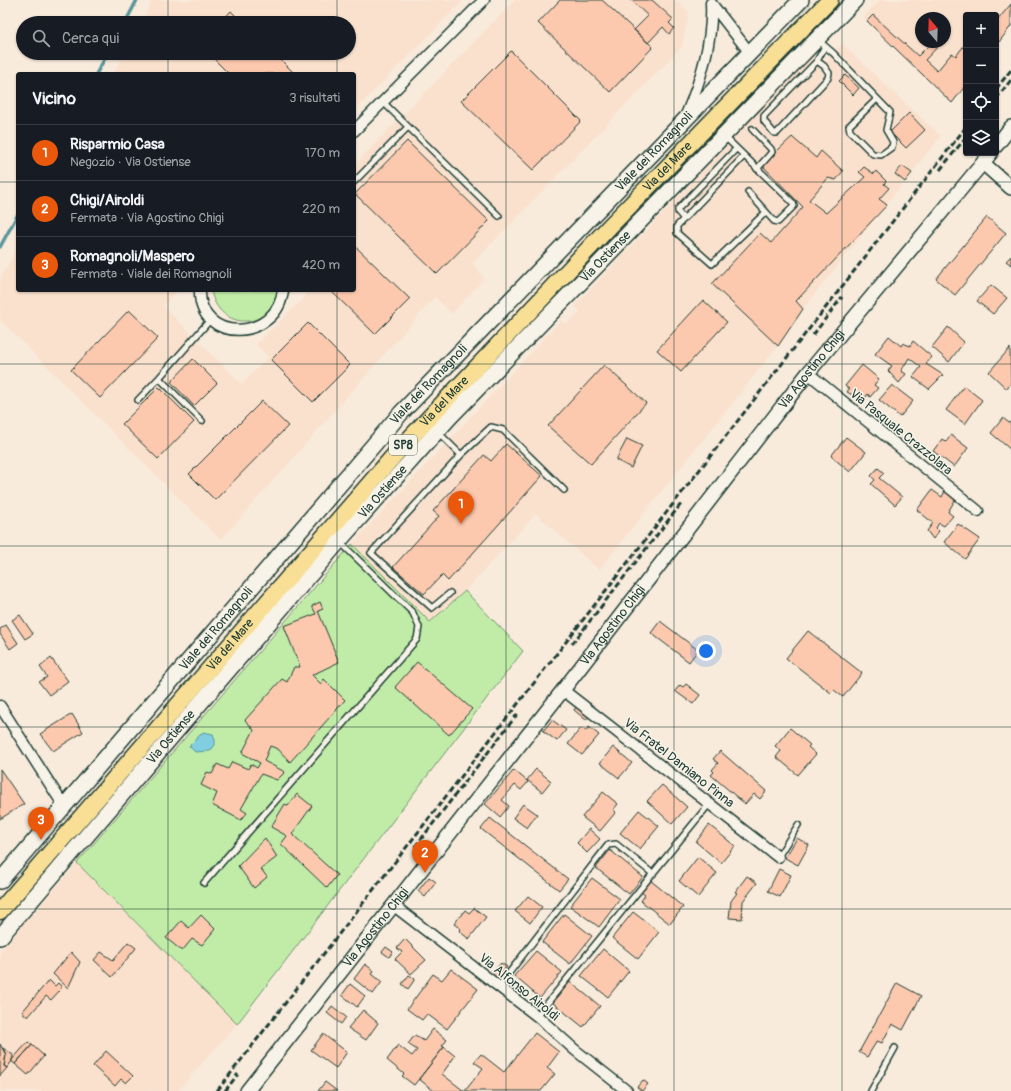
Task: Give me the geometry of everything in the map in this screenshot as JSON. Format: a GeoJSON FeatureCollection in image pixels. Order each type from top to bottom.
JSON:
{"type":"FeatureCollection","features":[{"type":"Feature","properties":{"kind":"main road","name":"Viale dei Romagnoli"},"geometry":{"type":"LineString","coordinates":[[0,881],[396,418],[684,119],[801,0]]}},
{"type":"Feature","properties":{"kind":"main road","name":"Via del Mare"},"geometry":{"type":"LineString","coordinates":[[0,911],[398,451],[617,220],[830,0]]}},
{"type":"Feature","properties":{"kind":"main road","name":"Via Ostiense"},"geometry":{"type":"LineString","coordinates":[[0,937],[339,540],[438,431],[723,135],[821,43],[855,0]]}},
{"type":"Feature","properties":{"kind":"street"},"geometry":{"type":"LineString","coordinates":[[356,130],[484,0]]}},
{"type":"Feature","properties":{"kind":"street"},"geometry":{"type":"LineString","coordinates":[[710,1],[750,53]]}},
{"type":"Feature","properties":{"kind":"street"},"geometry":{"type":"LineString","coordinates":[[684,119],[697,89],[709,41],[712,23],[710,1]]}},
{"type":"Feature","properties":{"kind":"street"},"geometry":{"type":"LineString","coordinates":[[999,142],[1011,127]]}},
{"type":"Feature","properties":{"kind":"street"},"geometry":{"type":"LineString","coordinates":[[987,158],[1011,188]]}},
{"type":"Feature","properties":{"kind":"street","name":"Via Agostino Chigi"},"geometry":{"type":"LineString","coordinates":[[247,1091],[563,690],[808,373],[987,158]]}},
{"type":"Feature","properties":{"kind":"street"},"geometry":{"type":"LineString","coordinates":[[200,292],[203,308],[211,319],[220,326],[229,330],[249,329],[272,316],[282,302],[283,292]]}},
{"type":"Feature","properties":{"kind":"street","name":"Via Pasquale Crazzolara"},"geometry":{"type":"LineString","coordinates":[[808,373],[978,511]]}},
{"type":"Feature","properties":{"kind":"street","name":"Via Fratel Damiano Pinna"},"geometry":{"type":"LineString","coordinates":[[563,690],[778,857]]}},
{"type":"Feature","properties":{"kind":"street"},"geometry":{"type":"LineString","coordinates":[[0,706],[64,806]]}},
{"type":"Feature","properties":{"kind":"street","name":"Via Alfonso Airoldi"},"geometry":{"type":"LineString","coordinates":[[393,905],[537,1016],[575,1050],[627,1091]]}},
{"type":"Feature","properties":{"kind":"lane"},"geometry":{"type":"LineString","coordinates":[[817,61],[824,66],[829,73],[828,78],[777,132],[774,133],[764,121],[764,116],[817,61],[821,43]]}},
{"type":"Feature","properties":{"kind":"lane"},"geometry":{"type":"LineString","coordinates":[[821,43],[877,98],[890,112],[886,130],[893,142],[889,151],[881,155],[873,154],[850,131],[849,126],[877,98]]}},
{"type":"Feature","properties":{"kind":"lane"},"geometry":{"type":"LineString","coordinates":[[383,102],[499,216]]}},
{"type":"Feature","properties":{"kind":"lane"},"geometry":{"type":"LineString","coordinates":[[356,180],[408,127]]}},
{"type":"Feature","properties":{"kind":"lane"},"geometry":{"type":"LineString","coordinates":[[752,129],[771,149],[772,152],[757,169]]}},
{"type":"Feature","properties":{"kind":"lane"},"geometry":{"type":"LineString","coordinates":[[723,135],[763,176],[793,203],[794,206],[778,222],[774,221],[748,192]]}},
{"type":"Feature","properties":{"kind":"lane"},"geometry":{"type":"LineString","coordinates":[[684,219],[678,212],[678,208],[736,149]]}},
{"type":"Feature","properties":{"kind":"lane"},"geometry":{"type":"LineString","coordinates":[[744,156],[677,226],[677,233],[712,264],[766,212]]}},
{"type":"Feature","properties":{"kind":"lane"},"geometry":{"type":"LineString","coordinates":[[138,400],[211,319]]}},
{"type":"Feature","properties":{"kind":"lane"},"geometry":{"type":"LineString","coordinates":[[159,378],[202,421]]}},
{"type":"Feature","properties":{"kind":"lane"},"geometry":{"type":"LineString","coordinates":[[450,593],[432,608],[371,553],[461,455],[491,427],[503,430],[564,490]]}},
{"type":"Feature","properties":{"kind":"lane"},"geometry":{"type":"LineString","coordinates":[[438,431],[461,455]]}},
{"type":"Feature","properties":{"kind":"lane"},"geometry":{"type":"LineString","coordinates":[[204,883],[417,639],[419,627],[413,612],[339,540]]}},
{"type":"Feature","properties":{"kind":"lane"},"geometry":{"type":"LineString","coordinates":[[537,1016],[710,803]]}},
{"type":"Feature","properties":{"kind":"lane"},"geometry":{"type":"LineString","coordinates":[[778,857],[798,824]]}},
{"type":"Feature","properties":{"kind":"lane"},"geometry":{"type":"LineString","coordinates":[[499,986],[608,845],[616,844],[653,874]]}},
{"type":"Feature","properties":{"kind":"lane"},"geometry":{"type":"LineString","coordinates":[[871,1091],[895,1048]]}},
{"type":"Feature","properties":{"kind":"shaded area"},"geometry":{"type":"Polygon","coordinates":[[[152,0],[464,0],[356,109],[356,72],[114,72],[121,60],[356,60],[356,16],[144,16],[152,0]]]}},
{"type":"Feature","properties":{"kind":"shaded area"},"geometry":{"type":"Polygon","coordinates":[[[515,0],[676,0],[689,12],[682,47],[473,263],[484,278],[452,314],[435,297],[221,540],[0,320],[0,279],[16,250],[16,292],[176,292],[163,306],[242,384],[268,357],[256,344],[306,296],[305,292],[356,292],[356,163],[515,0]]]}},
{"type":"Feature","properties":{"kind":"shaded area"},"geometry":{"type":"Polygon","coordinates":[[[880,0],[1011,0],[1011,26],[999,42],[999,12],[963,12],[963,89],[952,103],[863,17],[880,0]]]}},
{"type":"Feature","properties":{"kind":"shaded area"},"geometry":{"type":"Polygon","coordinates":[[[842,44],[941,136],[803,309],[778,346],[599,570],[536,514],[465,591],[430,623],[352,544],[561,320],[566,324],[580,312],[575,305],[812,56],[826,61],[842,44]]]}},
{"type":"Feature","properties":{"kind":"shaded area"},"geometry":{"type":"Polygon","coordinates":[[[77,863],[237,1024],[178,1091],[0,1091],[0,951],[77,863]]]}},
{"type":"Feature","properties":{"kind":"green space"},"geometry":{"type":"Polygon","coordinates":[[[212,292],[276,292],[273,303],[266,313],[256,319],[245,321],[234,319],[224,313],[216,304],[212,292]]]}},
{"type":"Feature","properties":{"kind":"green space"},"geometry":{"type":"Polygon","coordinates":[[[352,544],[430,622],[465,591],[523,651],[237,1024],[77,863],[352,544]]]}},
{"type":"Feature","properties":{"kind":"water"},"geometry":{"type":"Polygon","coordinates":[[[203,732],[213,734],[215,745],[210,751],[195,752],[189,746],[203,732]]]}},
{"type":"Feature","properties":{"kind":"building"},"geometry":{"type":"Polygon","coordinates":[[[560,0],[602,0],[653,47],[610,92],[538,23],[560,0]]]}},
{"type":"Feature","properties":{"kind":"building"},"geometry":{"type":"Polygon","coordinates":[[[631,0],[652,0],[673,19],[669,23],[674,28],[669,34],[663,27],[648,43],[634,30],[648,16],[631,0]]]}},
{"type":"Feature","properties":{"kind":"building"},"geometry":{"type":"Polygon","coordinates":[[[1011,4],[1011,26],[999,42],[999,18],[1011,4]]]}},
{"type":"Feature","properties":{"kind":"building"},"geometry":{"type":"Polygon","coordinates":[[[231,11],[236,16],[226,16],[231,11]]]}},
{"type":"Feature","properties":{"kind":"building"},"geometry":{"type":"Polygon","coordinates":[[[873,15],[918,56],[926,48],[936,48],[925,60],[937,71],[952,53],[956,56],[963,47],[963,89],[952,103],[867,21],[873,15]]]}},
{"type":"Feature","properties":{"kind":"building"},"geometry":{"type":"Polygon","coordinates":[[[511,51],[581,121],[533,170],[461,101],[511,51]]]}},
{"type":"Feature","properties":{"kind":"building"},"geometry":{"type":"Polygon","coordinates":[[[215,60],[281,60],[293,72],[227,72],[215,60]]]}},
{"type":"Feature","properties":{"kind":"building"},"geometry":{"type":"Polygon","coordinates":[[[845,75],[859,88],[853,95],[839,81],[845,75]]]}},
{"type":"Feature","properties":{"kind":"building"},"geometry":{"type":"Polygon","coordinates":[[[909,113],[925,130],[906,148],[890,132],[909,113]]]}},
{"type":"Feature","properties":{"kind":"building"},"geometry":{"type":"Polygon","coordinates":[[[792,137],[816,158],[821,151],[843,171],[836,180],[828,178],[809,200],[826,213],[865,177],[859,172],[864,167],[874,174],[876,171],[886,181],[884,184],[889,188],[879,199],[887,205],[796,301],[803,309],[778,346],[712,284],[760,233],[771,243],[803,207],[762,165],[792,137]]]}},
{"type":"Feature","properties":{"kind":"building"},"geometry":{"type":"Polygon","coordinates":[[[407,141],[489,221],[437,274],[356,195],[356,193],[407,141]]]}},
{"type":"Feature","properties":{"kind":"building"},"geometry":{"type":"Polygon","coordinates":[[[902,166],[912,173],[905,182],[895,174],[902,166]]]}},
{"type":"Feature","properties":{"kind":"building"},"geometry":{"type":"Polygon","coordinates":[[[987,217],[1006,233],[955,295],[936,279],[987,217]]]}},
{"type":"Feature","properties":{"kind":"building"},"geometry":{"type":"Polygon","coordinates":[[[356,247],[410,299],[375,334],[332,292],[356,292],[356,247]]]}},
{"type":"Feature","properties":{"kind":"building"},"geometry":{"type":"Polygon","coordinates":[[[1011,256],[1011,265],[1006,261],[1011,256]]]}},
{"type":"Feature","properties":{"kind":"building"},"geometry":{"type":"Polygon","coordinates":[[[991,285],[1007,298],[993,314],[977,301],[991,285]]]}},
{"type":"Feature","properties":{"kind":"building"},"geometry":{"type":"Polygon","coordinates":[[[703,300],[727,322],[681,372],[657,350],[703,300]]]}},
{"type":"Feature","properties":{"kind":"building"},"geometry":{"type":"Polygon","coordinates":[[[129,310],[158,338],[100,398],[71,370],[129,310]]]}},
{"type":"Feature","properties":{"kind":"building"},"geometry":{"type":"Polygon","coordinates":[[[308,323],[350,365],[313,402],[271,360],[308,323]]]}},
{"type":"Feature","properties":{"kind":"building"},"geometry":{"type":"Polygon","coordinates":[[[948,327],[964,342],[949,362],[932,347],[948,327]]]}},
{"type":"Feature","properties":{"kind":"building"},"geometry":{"type":"Polygon","coordinates":[[[889,336],[901,346],[903,343],[910,346],[913,341],[932,357],[926,364],[943,375],[929,389],[913,377],[921,367],[909,358],[901,371],[906,374],[899,383],[888,371],[892,366],[875,354],[889,336]]]}},
{"type":"Feature","properties":{"kind":"building"},"geometry":{"type":"Polygon","coordinates":[[[1010,348],[1011,383],[1007,389],[989,372],[1010,348]]]}},
{"type":"Feature","properties":{"kind":"building"},"geometry":{"type":"Polygon","coordinates":[[[193,359],[217,383],[194,406],[171,382],[193,359]]]}},
{"type":"Feature","properties":{"kind":"building"},"geometry":{"type":"Polygon","coordinates":[[[604,365],[646,403],[591,464],[548,426],[604,365]]]}},
{"type":"Feature","properties":{"kind":"building"},"geometry":{"type":"Polygon","coordinates":[[[862,365],[879,379],[874,385],[878,388],[870,397],[868,394],[863,401],[847,392],[849,389],[845,386],[862,365]]]}},
{"type":"Feature","properties":{"kind":"building"},"geometry":{"type":"Polygon","coordinates":[[[892,385],[913,401],[900,417],[879,400],[892,385]]]}},
{"type":"Feature","properties":{"kind":"building"},"geometry":{"type":"Polygon","coordinates":[[[964,386],[982,400],[965,424],[946,410],[964,386]]]}},
{"type":"Feature","properties":{"kind":"building"},"geometry":{"type":"Polygon","coordinates":[[[159,387],[194,422],[158,459],[122,424],[159,387]]]}},
{"type":"Feature","properties":{"kind":"building"},"geometry":{"type":"Polygon","coordinates":[[[262,401],[288,426],[215,500],[189,474],[262,401]]]}},
{"type":"Feature","properties":{"kind":"building"},"geometry":{"type":"Polygon","coordinates":[[[1003,418],[1009,423],[1011,422],[1011,450],[991,433],[1003,418]]]}},
{"type":"Feature","properties":{"kind":"building"},"geometry":{"type":"Polygon","coordinates":[[[951,435],[968,448],[954,467],[933,451],[942,439],[946,442],[951,435]]]}},
{"type":"Feature","properties":{"kind":"building"},"geometry":{"type":"Polygon","coordinates":[[[846,437],[866,452],[850,472],[831,456],[846,437]]]}},
{"type":"Feature","properties":{"kind":"building"},"geometry":{"type":"Polygon","coordinates":[[[627,439],[642,446],[631,468],[616,460],[627,439]]]}},
{"type":"Feature","properties":{"kind":"building"},"geometry":{"type":"Polygon","coordinates":[[[506,444],[542,476],[448,581],[442,575],[424,594],[393,567],[439,516],[433,511],[484,455],[491,461],[506,444]]]}},
{"type":"Feature","properties":{"kind":"building"},"geometry":{"type":"Polygon","coordinates":[[[878,468],[884,473],[879,478],[902,497],[895,505],[871,484],[875,480],[871,476],[878,468]]]}},
{"type":"Feature","properties":{"kind":"building"},"geometry":{"type":"Polygon","coordinates":[[[932,490],[942,497],[945,491],[955,500],[948,512],[953,516],[944,526],[939,523],[936,528],[939,531],[933,539],[927,531],[933,523],[917,510],[932,490]]]}},
{"type":"Feature","properties":{"kind":"building"},"geometry":{"type":"Polygon","coordinates":[[[958,524],[980,539],[965,559],[944,542],[958,524]]]}},
{"type":"Feature","properties":{"kind":"building"},"geometry":{"type":"Polygon","coordinates":[[[320,602],[323,609],[318,611],[339,662],[312,675],[321,684],[324,679],[345,700],[290,762],[278,749],[270,746],[264,761],[285,772],[277,780],[261,774],[241,809],[247,813],[241,820],[212,805],[217,793],[201,785],[207,772],[212,774],[217,764],[228,769],[232,762],[248,769],[251,764],[257,768],[260,763],[242,753],[254,730],[245,720],[282,679],[287,682],[294,667],[300,667],[284,626],[316,614],[312,606],[320,602]]]}},
{"type":"Feature","properties":{"kind":"building"},"geometry":{"type":"Polygon","coordinates":[[[20,615],[33,634],[25,639],[12,620],[20,615]]]}},
{"type":"Feature","properties":{"kind":"building"},"geometry":{"type":"Polygon","coordinates":[[[660,621],[698,650],[689,662],[651,633],[660,621]]]}},
{"type":"Feature","properties":{"kind":"building"},"geometry":{"type":"Polygon","coordinates":[[[6,625],[18,643],[10,649],[0,634],[0,629],[6,625]]]}},
{"type":"Feature","properties":{"kind":"building"},"geometry":{"type":"Polygon","coordinates":[[[808,631],[862,673],[843,697],[834,690],[831,693],[786,658],[808,631]]]}},
{"type":"Feature","properties":{"kind":"building"},"geometry":{"type":"Polygon","coordinates":[[[51,658],[68,681],[49,695],[39,682],[47,677],[40,667],[51,658]]]}},
{"type":"Feature","properties":{"kind":"building"},"geometry":{"type":"Polygon","coordinates":[[[417,662],[472,709],[449,735],[395,687],[417,662]]]}},
{"type":"Feature","properties":{"kind":"building"},"geometry":{"type":"Polygon","coordinates":[[[686,684],[700,695],[693,704],[675,691],[680,685],[683,687],[686,684]]]}},
{"type":"Feature","properties":{"kind":"building"},"geometry":{"type":"Polygon","coordinates":[[[577,705],[590,715],[586,720],[574,710],[577,705]]]}},
{"type":"Feature","properties":{"kind":"building"},"geometry":{"type":"Polygon","coordinates":[[[72,714],[83,732],[53,751],[40,734],[72,714]]]}},
{"type":"Feature","properties":{"kind":"building"},"geometry":{"type":"Polygon","coordinates":[[[552,720],[566,730],[557,741],[543,731],[552,720]]]}},
{"type":"Feature","properties":{"kind":"building"},"geometry":{"type":"Polygon","coordinates":[[[589,727],[599,735],[582,755],[568,744],[581,728],[586,731],[589,727]]]}},
{"type":"Feature","properties":{"kind":"building"},"geometry":{"type":"Polygon","coordinates":[[[790,728],[810,745],[808,747],[816,754],[798,775],[776,757],[781,751],[775,746],[790,728]]]}},
{"type":"Feature","properties":{"kind":"building"},"geometry":{"type":"Polygon","coordinates":[[[613,747],[632,763],[619,778],[600,763],[613,747]]]}},
{"type":"Feature","properties":{"kind":"building"},"geometry":{"type":"Polygon","coordinates":[[[720,751],[766,791],[760,799],[754,794],[745,804],[711,775],[714,772],[712,770],[718,763],[713,759],[720,751]]]}},
{"type":"Feature","properties":{"kind":"building"},"geometry":{"type":"Polygon","coordinates":[[[0,769],[24,804],[0,819],[0,769]]]}},
{"type":"Feature","properties":{"kind":"building"},"geometry":{"type":"Polygon","coordinates":[[[536,769],[551,781],[542,792],[527,780],[536,769]]]}},
{"type":"Feature","properties":{"kind":"building"},"geometry":{"type":"Polygon","coordinates":[[[514,770],[528,782],[521,790],[515,785],[502,800],[509,806],[500,817],[485,804],[514,770]]]}},
{"type":"Feature","properties":{"kind":"building"},"geometry":{"type":"Polygon","coordinates":[[[662,785],[687,807],[672,824],[647,801],[662,785]]]}},
{"type":"Feature","properties":{"kind":"building"},"geometry":{"type":"Polygon","coordinates":[[[603,792],[618,804],[613,810],[616,812],[600,831],[582,817],[603,792]]]}},
{"type":"Feature","properties":{"kind":"building"},"geometry":{"type":"Polygon","coordinates":[[[297,794],[312,806],[292,834],[337,875],[327,888],[281,844],[287,836],[271,827],[285,804],[288,806],[297,794]]]}},
{"type":"Feature","properties":{"kind":"building"},"geometry":{"type":"Polygon","coordinates":[[[523,804],[537,814],[527,828],[513,818],[523,804]]]}},
{"type":"Feature","properties":{"kind":"building"},"geometry":{"type":"Polygon","coordinates":[[[639,810],[659,826],[640,849],[620,833],[639,810]]]}},
{"type":"Feature","properties":{"kind":"building"},"geometry":{"type":"Polygon","coordinates":[[[490,818],[568,879],[559,890],[481,829],[490,818]]]}},
{"type":"Feature","properties":{"kind":"building"},"geometry":{"type":"Polygon","coordinates":[[[709,825],[735,846],[721,863],[696,842],[709,825]]]}},
{"type":"Feature","properties":{"kind":"building"},"geometry":{"type":"Polygon","coordinates":[[[589,829],[600,839],[587,853],[577,843],[589,829]]]}},
{"type":"Feature","properties":{"kind":"building"},"geometry":{"type":"Polygon","coordinates":[[[265,838],[277,857],[261,869],[267,877],[254,888],[238,866],[265,838]]]}},
{"type":"Feature","properties":{"kind":"building"},"geometry":{"type":"Polygon","coordinates":[[[797,838],[809,845],[798,865],[785,858],[797,838]]]}},
{"type":"Feature","properties":{"kind":"building"},"geometry":{"type":"Polygon","coordinates":[[[610,850],[643,877],[629,894],[596,868],[610,850]]]}},
{"type":"Feature","properties":{"kind":"building"},"geometry":{"type":"Polygon","coordinates":[[[698,857],[717,873],[698,897],[679,881],[698,857]]]}},
{"type":"Feature","properties":{"kind":"building"},"geometry":{"type":"Polygon","coordinates":[[[779,869],[791,875],[780,897],[768,891],[779,869]]]}},
{"type":"Feature","properties":{"kind":"building"},"geometry":{"type":"Polygon","coordinates":[[[747,876],[757,883],[743,901],[742,919],[729,918],[731,901],[737,893],[735,892],[747,876]]]}},
{"type":"Feature","properties":{"kind":"building"},"geometry":{"type":"Polygon","coordinates":[[[429,877],[436,882],[425,897],[418,891],[429,877]]]}},
{"type":"Feature","properties":{"kind":"building"},"geometry":{"type":"Polygon","coordinates":[[[592,878],[620,899],[599,927],[570,906],[592,878]]]}},
{"type":"Feature","properties":{"kind":"building"},"geometry":{"type":"Polygon","coordinates":[[[650,880],[683,907],[670,924],[641,901],[645,895],[641,892],[650,880]]]}},
{"type":"Feature","properties":{"kind":"building"},"geometry":{"type":"Polygon","coordinates":[[[528,896],[542,907],[530,923],[515,911],[528,896]]]}},
{"type":"Feature","properties":{"kind":"building"},"geometry":{"type":"Polygon","coordinates":[[[474,908],[486,917],[469,939],[459,931],[461,929],[454,924],[465,910],[469,913],[474,908]]]}},
{"type":"Feature","properties":{"kind":"building"},"geometry":{"type":"Polygon","coordinates":[[[633,912],[659,932],[638,959],[612,938],[633,912]]]}},
{"type":"Feature","properties":{"kind":"building"},"geometry":{"type":"Polygon","coordinates":[[[564,914],[592,936],[570,964],[542,942],[564,914]]]}},
{"type":"Feature","properties":{"kind":"building"},"geometry":{"type":"Polygon","coordinates":[[[201,915],[215,929],[202,945],[192,939],[182,951],[166,938],[181,921],[189,928],[201,915]]]}},
{"type":"Feature","properties":{"kind":"building"},"geometry":{"type":"Polygon","coordinates":[[[405,939],[426,960],[411,974],[395,959],[402,952],[397,948],[405,939]]]}},
{"type":"Feature","properties":{"kind":"building"},"geometry":{"type":"Polygon","coordinates":[[[128,942],[136,948],[112,977],[94,960],[101,952],[113,960],[128,942]]]}},
{"type":"Feature","properties":{"kind":"building"},"geometry":{"type":"Polygon","coordinates":[[[386,947],[393,952],[389,957],[382,952],[386,947]]]}},
{"type":"Feature","properties":{"kind":"building"},"geometry":{"type":"Polygon","coordinates":[[[603,949],[629,971],[608,997],[581,976],[603,949]]]}},
{"type":"Feature","properties":{"kind":"building"},"geometry":{"type":"Polygon","coordinates":[[[536,951],[562,972],[540,998],[514,976],[536,951]]]}},
{"type":"Feature","properties":{"kind":"building"},"geometry":{"type":"Polygon","coordinates":[[[71,952],[80,962],[68,988],[53,974],[71,952]]]}},
{"type":"Feature","properties":{"kind":"building"},"geometry":{"type":"Polygon","coordinates":[[[501,963],[507,967],[498,979],[492,974],[501,963]]]}},
{"type":"Feature","properties":{"kind":"building"},"geometry":{"type":"Polygon","coordinates":[[[365,964],[374,971],[372,974],[382,982],[373,994],[354,979],[365,964]]]}},
{"type":"Feature","properties":{"kind":"building"},"geometry":{"type":"Polygon","coordinates":[[[451,969],[478,989],[447,1029],[427,1014],[422,1020],[407,1009],[433,974],[442,980],[451,969]]]}},
{"type":"Feature","properties":{"kind":"building"},"geometry":{"type":"Polygon","coordinates":[[[409,975],[415,979],[408,989],[402,984],[409,975]]]}},
{"type":"Feature","properties":{"kind":"building"},"geometry":{"type":"Polygon","coordinates":[[[49,980],[55,986],[58,983],[61,986],[61,989],[51,1000],[46,996],[28,1017],[22,1012],[49,980]]]}},
{"type":"Feature","properties":{"kind":"building"},"geometry":{"type":"Polygon","coordinates":[[[570,982],[600,1006],[583,1027],[553,1003],[570,982]]]}},
{"type":"Feature","properties":{"kind":"building"},"geometry":{"type":"Polygon","coordinates":[[[897,983],[921,996],[903,1030],[892,1024],[882,1043],[877,1041],[867,1057],[859,1052],[897,983]]]}},
{"type":"Feature","properties":{"kind":"building"},"geometry":{"type":"Polygon","coordinates":[[[350,984],[365,996],[357,1007],[342,995],[350,984]]]}},
{"type":"Feature","properties":{"kind":"building"},"geometry":{"type":"Polygon","coordinates":[[[332,1006],[346,1017],[341,1024],[327,1013],[332,1006]]]}},
{"type":"Feature","properties":{"kind":"building"},"geometry":{"type":"Polygon","coordinates":[[[363,1010],[378,1023],[366,1040],[348,1028],[363,1010]]]}},
{"type":"Feature","properties":{"kind":"building"},"geometry":{"type":"Polygon","coordinates":[[[433,1029],[447,1040],[442,1046],[444,1047],[414,1085],[402,1076],[404,1074],[387,1060],[398,1045],[412,1056],[417,1050],[408,1044],[415,1035],[424,1041],[433,1029]]]}},
{"type":"Feature","properties":{"kind":"building"},"geometry":{"type":"Polygon","coordinates":[[[535,1033],[559,1052],[547,1068],[555,1074],[541,1091],[465,1091],[483,1068],[474,1062],[481,1054],[504,1072],[535,1033]]]}},
{"type":"Feature","properties":{"kind":"building"},"geometry":{"type":"Polygon","coordinates":[[[323,1034],[347,1052],[336,1068],[311,1050],[323,1034]]]}},
{"type":"Feature","properties":{"kind":"building"},"geometry":{"type":"Polygon","coordinates":[[[28,1042],[32,1045],[15,1064],[11,1061],[28,1042]]]}},
{"type":"Feature","properties":{"kind":"building"},"geometry":{"type":"Polygon","coordinates":[[[0,1044],[6,1055],[4,1066],[7,1068],[0,1076],[0,1044]]]}},
{"type":"Feature","properties":{"kind":"building"},"geometry":{"type":"Polygon","coordinates":[[[32,1045],[44,1056],[28,1075],[15,1064],[32,1045]]]}},
{"type":"Feature","properties":{"kind":"building"},"geometry":{"type":"Polygon","coordinates":[[[444,1047],[455,1056],[442,1074],[464,1091],[434,1091],[419,1079],[444,1047]]]}},
{"type":"Feature","properties":{"kind":"building"},"geometry":{"type":"Polygon","coordinates":[[[3,1048],[13,1055],[12,1061],[7,1068],[4,1066],[6,1055],[3,1048]]]}},
{"type":"Feature","properties":{"kind":"building"},"geometry":{"type":"Polygon","coordinates":[[[106,1051],[133,1076],[126,1083],[121,1079],[115,1086],[93,1066],[106,1051]]]}},
{"type":"Feature","properties":{"kind":"building"},"geometry":{"type":"Polygon","coordinates":[[[643,1080],[648,1084],[642,1091],[637,1087],[643,1080]]]}},
{"type":"Feature","properties":{"kind":"building"},"geometry":{"type":"Polygon","coordinates":[[[325,1082],[337,1091],[318,1091],[325,1082]]]}},
{"type":"Feature","properties":{"kind":"waterway"},"geometry":{"type":"LineString","coordinates":[[129,16],[137,0]]}},
{"type":"Feature","properties":{"kind":"waterway"},"geometry":{"type":"LineString","coordinates":[[97,72],[104,60]]}},
{"type":"Feature","properties":{"kind":"waterway"},"geometry":{"type":"LineString","coordinates":[[0,247],[16,218]]}},
{"type":"Feature","properties":{"kind":"railway"},"geometry":{"type":"LineString","coordinates":[[999,85],[1011,70]]}},
{"type":"Feature","properties":{"kind":"railway"},"geometry":{"type":"LineString","coordinates":[[999,95],[1011,80]]}},
{"type":"Feature","properties":{"kind":"railway"},"geometry":{"type":"LineString","coordinates":[[217,1091],[963,131]]}},
{"type":"Feature","properties":{"kind":"railway"},"geometry":{"type":"LineString","coordinates":[[940,170],[963,141]]}},
{"type":"Feature","properties":{"kind":"railway"},"geometry":{"type":"LineString","coordinates":[[813,335],[842,297]]}},
{"type":"Feature","properties":{"kind":"railway"},"geometry":{"type":"LineString","coordinates":[[572,644],[681,504]]}},
{"type":"Feature","properties":{"kind":"railway"},"geometry":{"type":"LineString","coordinates":[[415,847],[519,712]]}},
{"type":"Feature","properties":{"kind":"railway"},"geometry":{"type":"LineString","coordinates":[[225,1091],[238,1074]]}},
{"type":"Feature","properties":{"kind":"place","name":"Risparmio Casa"},"geometry":{"type":"Point","coordinates":[461,524]}},
{"type":"Feature","properties":{"kind":"place","name":"Romagnoli/Maspero"},"geometry":{"type":"Point","coordinates":[41,840]}},
{"type":"Feature","properties":{"kind":"place","name":"Chigi/Airoldi"},"geometry":{"type":"Point","coordinates":[425,873]}}]}
